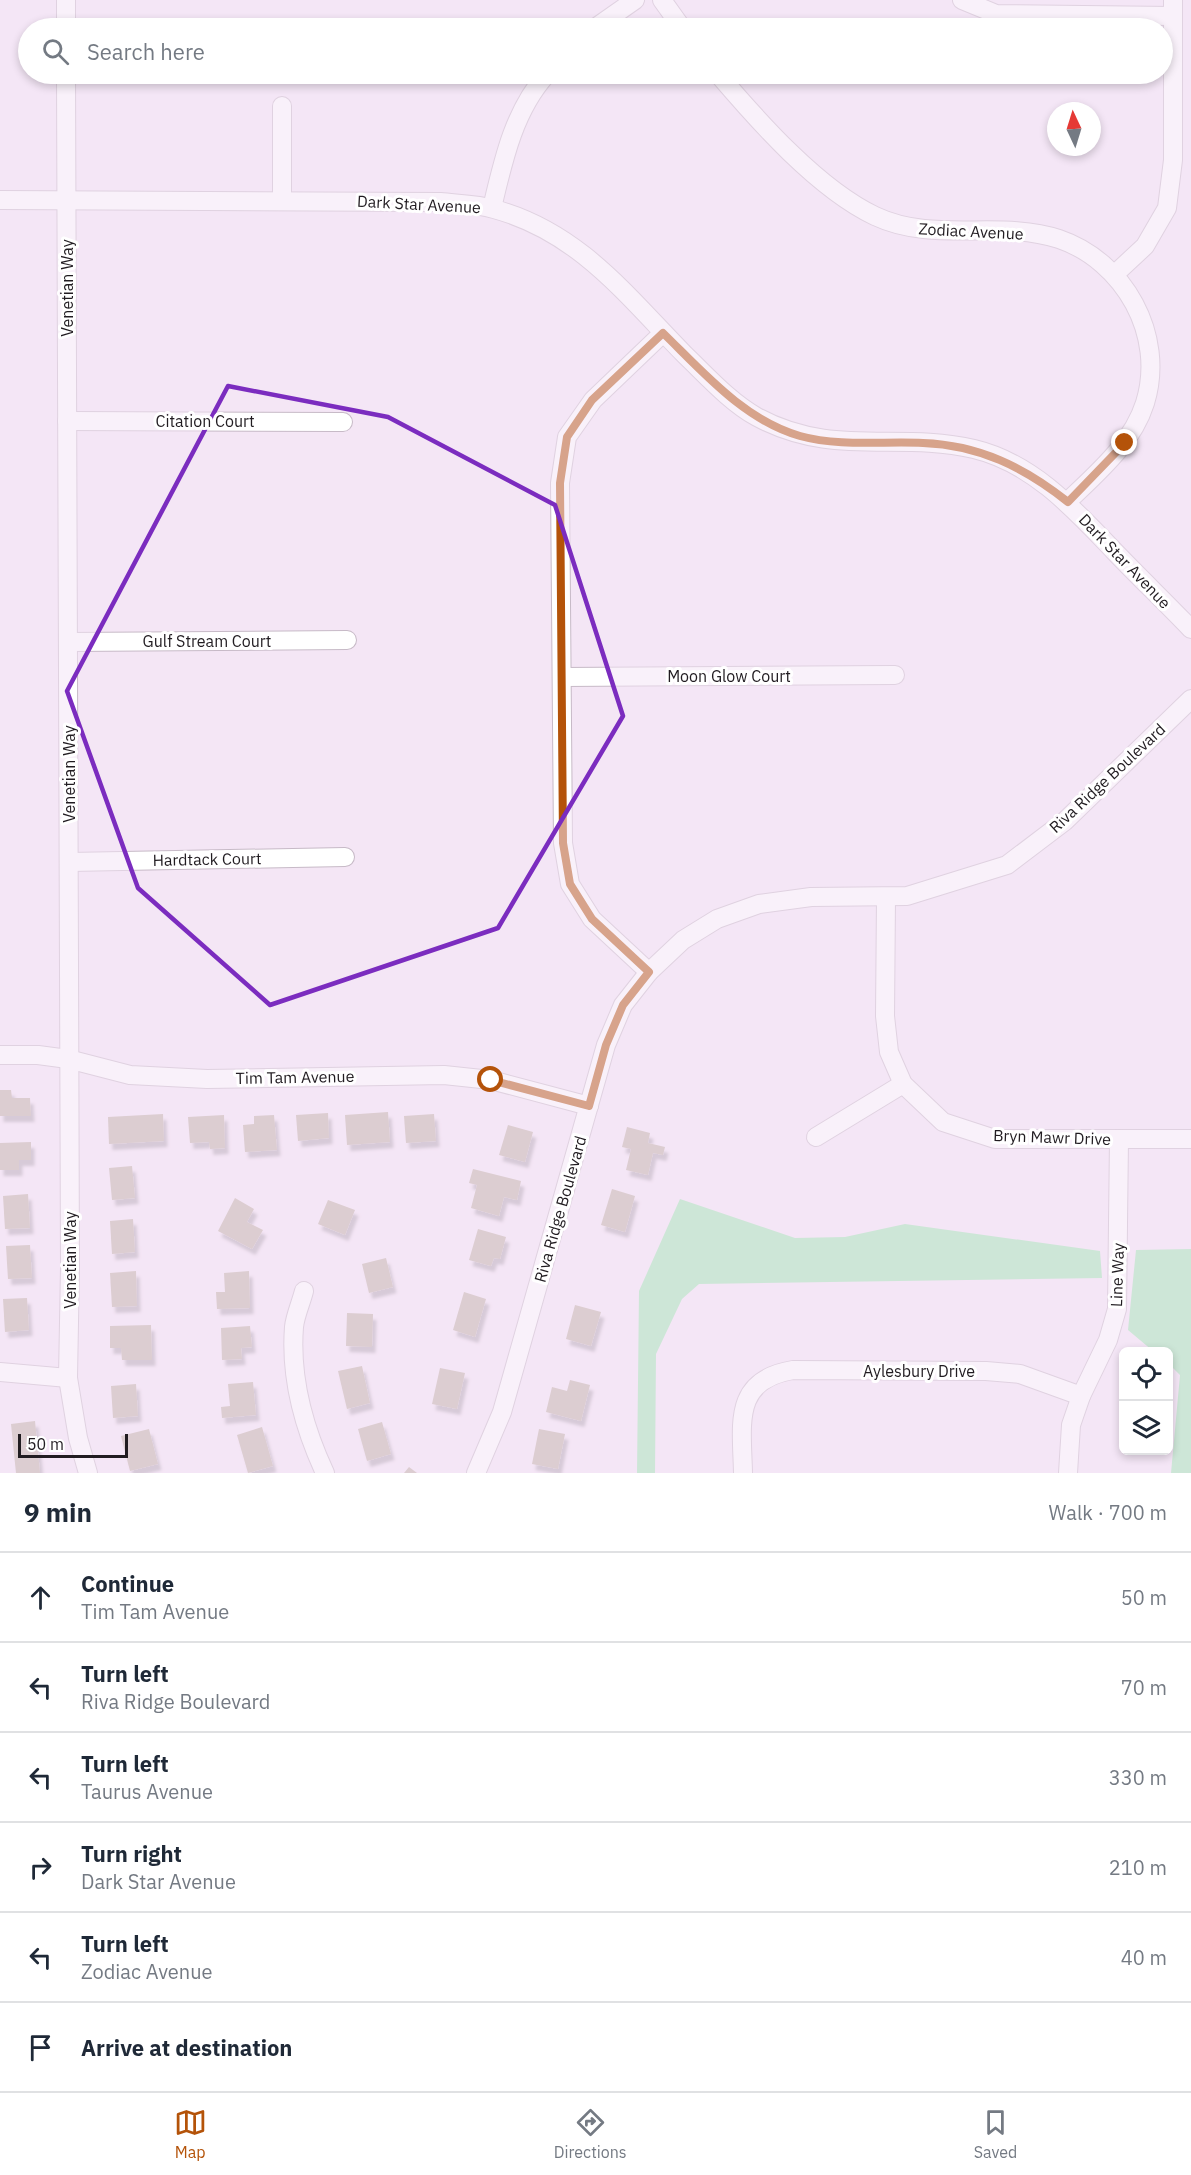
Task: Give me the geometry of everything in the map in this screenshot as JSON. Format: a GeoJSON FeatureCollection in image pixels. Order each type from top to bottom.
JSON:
{"type":"FeatureCollection","features":[{"type":"Feature","properties":{"kind":"street"},"geometry":{"type":"LineString","coordinates":[[66,0],[66,18]]}},
{"type":"Feature","properties":{"kind":"street"},"geometry":{"type":"LineString","coordinates":[[609,18],[635,0]]}},
{"type":"Feature","properties":{"kind":"street"},"geometry":{"type":"LineString","coordinates":[[662,0],[675,18]]}},
{"type":"Feature","properties":{"kind":"street"},"geometry":{"type":"LineString","coordinates":[[962,0],[996,14],[1173,8],[1173,160],[1167,208],[1145,246],[1115,274]]}},
{"type":"Feature","properties":{"kind":"street","name":"Venetian Way"},"geometry":{"type":"LineString","coordinates":[[66,84],[70,1267],[68,1378],[78,1438],[88,1473]]}},
{"type":"Feature","properties":{"kind":"street"},"geometry":{"type":"LineString","coordinates":[[492,208],[502,162],[516,123],[541,84]]}},
{"type":"Feature","properties":{"kind":"street","name":"Zodiac Avenue"},"geometry":{"type":"LineString","coordinates":[[728,84],[812,172],[844,199],[876,217],[916,230],[959,233],[1012,231],[1058,239],[1094,255],[1115,274],[1127,290],[1144,322],[1150,358],[1145,403],[1125,443],[1068,502]]}},
{"type":"Feature","properties":{"kind":"street"},"geometry":{"type":"LineString","coordinates":[[282,106],[282,200]]}},
{"type":"Feature","properties":{"kind":"street","name":"Dark Star Avenue"},"geometry":{"type":"LineString","coordinates":[[0,200],[440,202],[492,208],[522,218],[575,246],[600,267],[712,382],[756,416],[800,436],[855,443],[925,443],[975,449],[1014,465],[1068,502],[1191,629]]}},
{"type":"Feature","properties":{"kind":"street"},"geometry":{"type":"LineString","coordinates":[[649,972],[592,919],[570,884],[563,843],[560,483],[567,437],[592,400],[663,333]]}},
{"type":"Feature","properties":{"kind":"street","name":"Citation Court"},"geometry":{"type":"LineString","coordinates":[[68,421],[343,422]]}},
{"type":"Feature","properties":{"kind":"street","name":"Gulf Stream Court"},"geometry":{"type":"LineString","coordinates":[[68,642],[347,640]]}},
{"type":"Feature","properties":{"kind":"street","name":"Moon Glow Court"},"geometry":{"type":"LineString","coordinates":[[562,677],[895,675]]}},
{"type":"Feature","properties":{"kind":"street","name":"Riva Ridge Boulevard"},"geometry":{"type":"LineString","coordinates":[[476,1473],[502,1412],[606,1045],[623,1005],[649,972],[683,940],[709,924],[759,904],[811,897],[907,896],[1007,865],[1065,821],[1191,699]]}},
{"type":"Feature","properties":{"kind":"street","name":"Hardtack Court"},"geometry":{"type":"LineString","coordinates":[[69,862],[345,856]]}},
{"type":"Feature","properties":{"kind":"street","name":"Bryn Mawr Drive"},"geometry":{"type":"LineString","coordinates":[[886,898],[885,1016],[889,1052],[903,1084],[943,1122],[995,1138],[1191,1138]]}},
{"type":"Feature","properties":{"kind":"street","name":"Tim Tam Avenue"},"geometry":{"type":"LineString","coordinates":[[0,1055],[38,1055],[68,1059],[130,1076],[444,1075],[491,1080],[589,1106]]}},
{"type":"Feature","properties":{"kind":"street"},"geometry":{"type":"LineString","coordinates":[[816,1137],[903,1084]]}},
{"type":"Feature","properties":{"kind":"street","name":"Line Way"},"geometry":{"type":"LineString","coordinates":[[1068,1473],[1071,1425],[1081,1396],[1108,1340],[1117,1309],[1119,1139]]}},
{"type":"Feature","properties":{"kind":"street"},"geometry":{"type":"LineString","coordinates":[[304,1291],[294,1325],[294,1367],[304,1421],[325,1473]]}},
{"type":"Feature","properties":{"kind":"street","name":"Aylesbury Drive"},"geometry":{"type":"LineString","coordinates":[[743,1473],[744,1403],[756,1384],[773,1373],[793,1370],[986,1371],[1020,1374],[1081,1396]]}},
{"type":"Feature","properties":{"kind":"street"},"geometry":{"type":"LineString","coordinates":[[0,1372],[68,1378]]}},
{"type":"Feature","properties":{"kind":"highlighted area"},"geometry":{"type":"Polygon","coordinates":[[[228,386],[388,417],[555,505],[623,716],[498,928],[270,1005],[138,888],[67,691],[228,386]]]}},
{"type":"Feature","properties":{"kind":"green space"},"geometry":{"type":"Polygon","coordinates":[[[680,1199],[795,1238],[845,1237],[905,1224],[1100,1251],[1102,1278],[699,1284],[682,1299],[656,1354],[655,1473],[637,1473],[639,1291],[680,1199]]]}},
{"type":"Feature","properties":{"kind":"green space"},"geometry":{"type":"Polygon","coordinates":[[[1191,1249],[1191,1473],[1171,1473],[1180,1375],[1173,1368],[1173,1347],[1148,1347],[1128,1330],[1136,1250],[1191,1249]]]}},
{"type":"Feature","properties":{"kind":"building"},"geometry":{"type":"Polygon","coordinates":[[[0,1090],[11,1090],[12,1098],[30,1098],[31,1116],[0,1116],[0,1090]]]}},
{"type":"Feature","properties":{"kind":"building"},"geometry":{"type":"Polygon","coordinates":[[[388,1112],[390,1142],[347,1145],[345,1115],[388,1112]]]}},
{"type":"Feature","properties":{"kind":"building"},"geometry":{"type":"Polygon","coordinates":[[[328,1113],[329,1138],[298,1141],[296,1115],[328,1113]]]}},
{"type":"Feature","properties":{"kind":"building"},"geometry":{"type":"Polygon","coordinates":[[[163,1114],[164,1141],[109,1144],[108,1117],[163,1114]]]}},
{"type":"Feature","properties":{"kind":"building"},"geometry":{"type":"Polygon","coordinates":[[[434,1114],[436,1141],[406,1143],[404,1116],[434,1114]]]}},
{"type":"Feature","properties":{"kind":"building"},"geometry":{"type":"Polygon","coordinates":[[[224,1115],[225,1148],[210,1149],[209,1142],[190,1143],[188,1117],[224,1115]]]}},
{"type":"Feature","properties":{"kind":"building"},"geometry":{"type":"Polygon","coordinates":[[[274,1115],[277,1150],[245,1152],[243,1125],[254,1124],[254,1116],[274,1115]]]}},
{"type":"Feature","properties":{"kind":"building"},"geometry":{"type":"Polygon","coordinates":[[[508,1125],[533,1132],[525,1162],[499,1155],[508,1125]]]}},
{"type":"Feature","properties":{"kind":"building"},"geometry":{"type":"Polygon","coordinates":[[[627,1127],[650,1133],[648,1143],[665,1147],[663,1155],[653,1153],[648,1175],[626,1170],[631,1149],[622,1147],[627,1127]]]}},
{"type":"Feature","properties":{"kind":"building"},"geometry":{"type":"Polygon","coordinates":[[[31,1142],[31,1160],[19,1160],[19,1170],[0,1170],[0,1143],[31,1142]]]}},
{"type":"Feature","properties":{"kind":"building"},"geometry":{"type":"Polygon","coordinates":[[[132,1166],[135,1198],[112,1200],[109,1168],[132,1166]]]}},
{"type":"Feature","properties":{"kind":"building"},"geometry":{"type":"Polygon","coordinates":[[[473,1169],[521,1181],[517,1200],[504,1197],[499,1216],[471,1208],[477,1185],[469,1183],[473,1169]]]}},
{"type":"Feature","properties":{"kind":"building"},"geometry":{"type":"Polygon","coordinates":[[[612,1189],[635,1196],[625,1232],[601,1225],[612,1189]]]}},
{"type":"Feature","properties":{"kind":"building"},"geometry":{"type":"Polygon","coordinates":[[[28,1194],[30,1228],[5,1229],[3,1196],[28,1194]]]}},
{"type":"Feature","properties":{"kind":"building"},"geometry":{"type":"Polygon","coordinates":[[[235,1198],[254,1209],[247,1222],[263,1230],[252,1249],[218,1231],[235,1198]]]}},
{"type":"Feature","properties":{"kind":"building"},"geometry":{"type":"Polygon","coordinates":[[[328,1200],[355,1210],[345,1235],[318,1224],[328,1200]]]}},
{"type":"Feature","properties":{"kind":"building"},"geometry":{"type":"Polygon","coordinates":[[[133,1219],[135,1252],[112,1254],[110,1221],[133,1219]]]}},
{"type":"Feature","properties":{"kind":"building"},"geometry":{"type":"Polygon","coordinates":[[[478,1229],[506,1237],[500,1259],[494,1258],[491,1266],[469,1260],[478,1229]]]}},
{"type":"Feature","properties":{"kind":"building"},"geometry":{"type":"Polygon","coordinates":[[[30,1245],[32,1278],[8,1279],[6,1246],[30,1245]]]}},
{"type":"Feature","properties":{"kind":"building"},"geometry":{"type":"Polygon","coordinates":[[[386,1258],[393,1287],[369,1293],[362,1264],[386,1258]]]}},
{"type":"Feature","properties":{"kind":"building"},"geometry":{"type":"Polygon","coordinates":[[[136,1271],[137,1306],[112,1307],[110,1273],[136,1271]]]}},
{"type":"Feature","properties":{"kind":"building"},"geometry":{"type":"Polygon","coordinates":[[[249,1271],[250,1308],[217,1309],[216,1292],[225,1292],[224,1273],[249,1271]]]}},
{"type":"Feature","properties":{"kind":"building"},"geometry":{"type":"Polygon","coordinates":[[[464,1292],[486,1299],[475,1337],[453,1330],[464,1292]]]}},
{"type":"Feature","properties":{"kind":"building"},"geometry":{"type":"Polygon","coordinates":[[[27,1298],[29,1330],[5,1332],[3,1299],[27,1298]]]}},
{"type":"Feature","properties":{"kind":"building"},"geometry":{"type":"Polygon","coordinates":[[[575,1305],[601,1312],[591,1346],[566,1339],[575,1305]]]}},
{"type":"Feature","properties":{"kind":"building"},"geometry":{"type":"Polygon","coordinates":[[[347,1313],[373,1314],[372,1347],[346,1346],[347,1313]]]}},
{"type":"Feature","properties":{"kind":"building"},"geometry":{"type":"Polygon","coordinates":[[[151,1325],[152,1360],[122,1360],[121,1348],[110,1348],[110,1326],[151,1325]]]}},
{"type":"Feature","properties":{"kind":"building"},"geometry":{"type":"Polygon","coordinates":[[[250,1326],[252,1347],[241,1348],[242,1359],[222,1360],[221,1328],[250,1326]]]}},
{"type":"Feature","properties":{"kind":"building"},"geometry":{"type":"Polygon","coordinates":[[[362,1366],[370,1403],[347,1409],[338,1371],[362,1366]]]}},
{"type":"Feature","properties":{"kind":"building"},"geometry":{"type":"Polygon","coordinates":[[[440,1368],[465,1373],[457,1409],[432,1404],[440,1368]]]}},
{"type":"Feature","properties":{"kind":"building"},"geometry":{"type":"Polygon","coordinates":[[[570,1380],[590,1385],[581,1421],[546,1412],[552,1387],[567,1391],[570,1380]]]}},
{"type":"Feature","properties":{"kind":"building"},"geometry":{"type":"Polygon","coordinates":[[[253,1382],[256,1415],[222,1418],[221,1407],[230,1406],[228,1384],[253,1382]]]}},
{"type":"Feature","properties":{"kind":"building"},"geometry":{"type":"Polygon","coordinates":[[[136,1384],[138,1416],[113,1418],[111,1386],[136,1384]]]}},
{"type":"Feature","properties":{"kind":"building"},"geometry":{"type":"Polygon","coordinates":[[[35,1421],[40,1473],[16,1473],[11,1424],[35,1421]]]}},
{"type":"Feature","properties":{"kind":"building"},"geometry":{"type":"Polygon","coordinates":[[[382,1422],[391,1454],[367,1461],[358,1429],[382,1422]]]}},
{"type":"Feature","properties":{"kind":"building"},"geometry":{"type":"Polygon","coordinates":[[[262,1427],[273,1466],[248,1473],[237,1435],[262,1427]]]}},
{"type":"Feature","properties":{"kind":"building"},"geometry":{"type":"Polygon","coordinates":[[[149,1429],[158,1464],[130,1471],[121,1436],[149,1429]]]}},
{"type":"Feature","properties":{"kind":"building"},"geometry":{"type":"Polygon","coordinates":[[[539,1429],[565,1434],[558,1469],[532,1464],[539,1429]]]}},
{"type":"Feature","properties":{"kind":"building"},"geometry":{"type":"Polygon","coordinates":[[[409,1467],[417,1473],[404,1473],[409,1467]]]}},
{"type":"Feature","properties":{"kind":"route"},"geometry":{"type":"LineString","coordinates":[[491,1080],[589,1106],[606,1045],[623,1005],[649,972],[592,919],[570,884],[563,843],[560,483],[567,437],[592,400],[663,333],[712,382],[756,416],[800,436],[855,443],[925,443],[975,449],[1014,465],[1068,502],[1125,443]]}}]}
